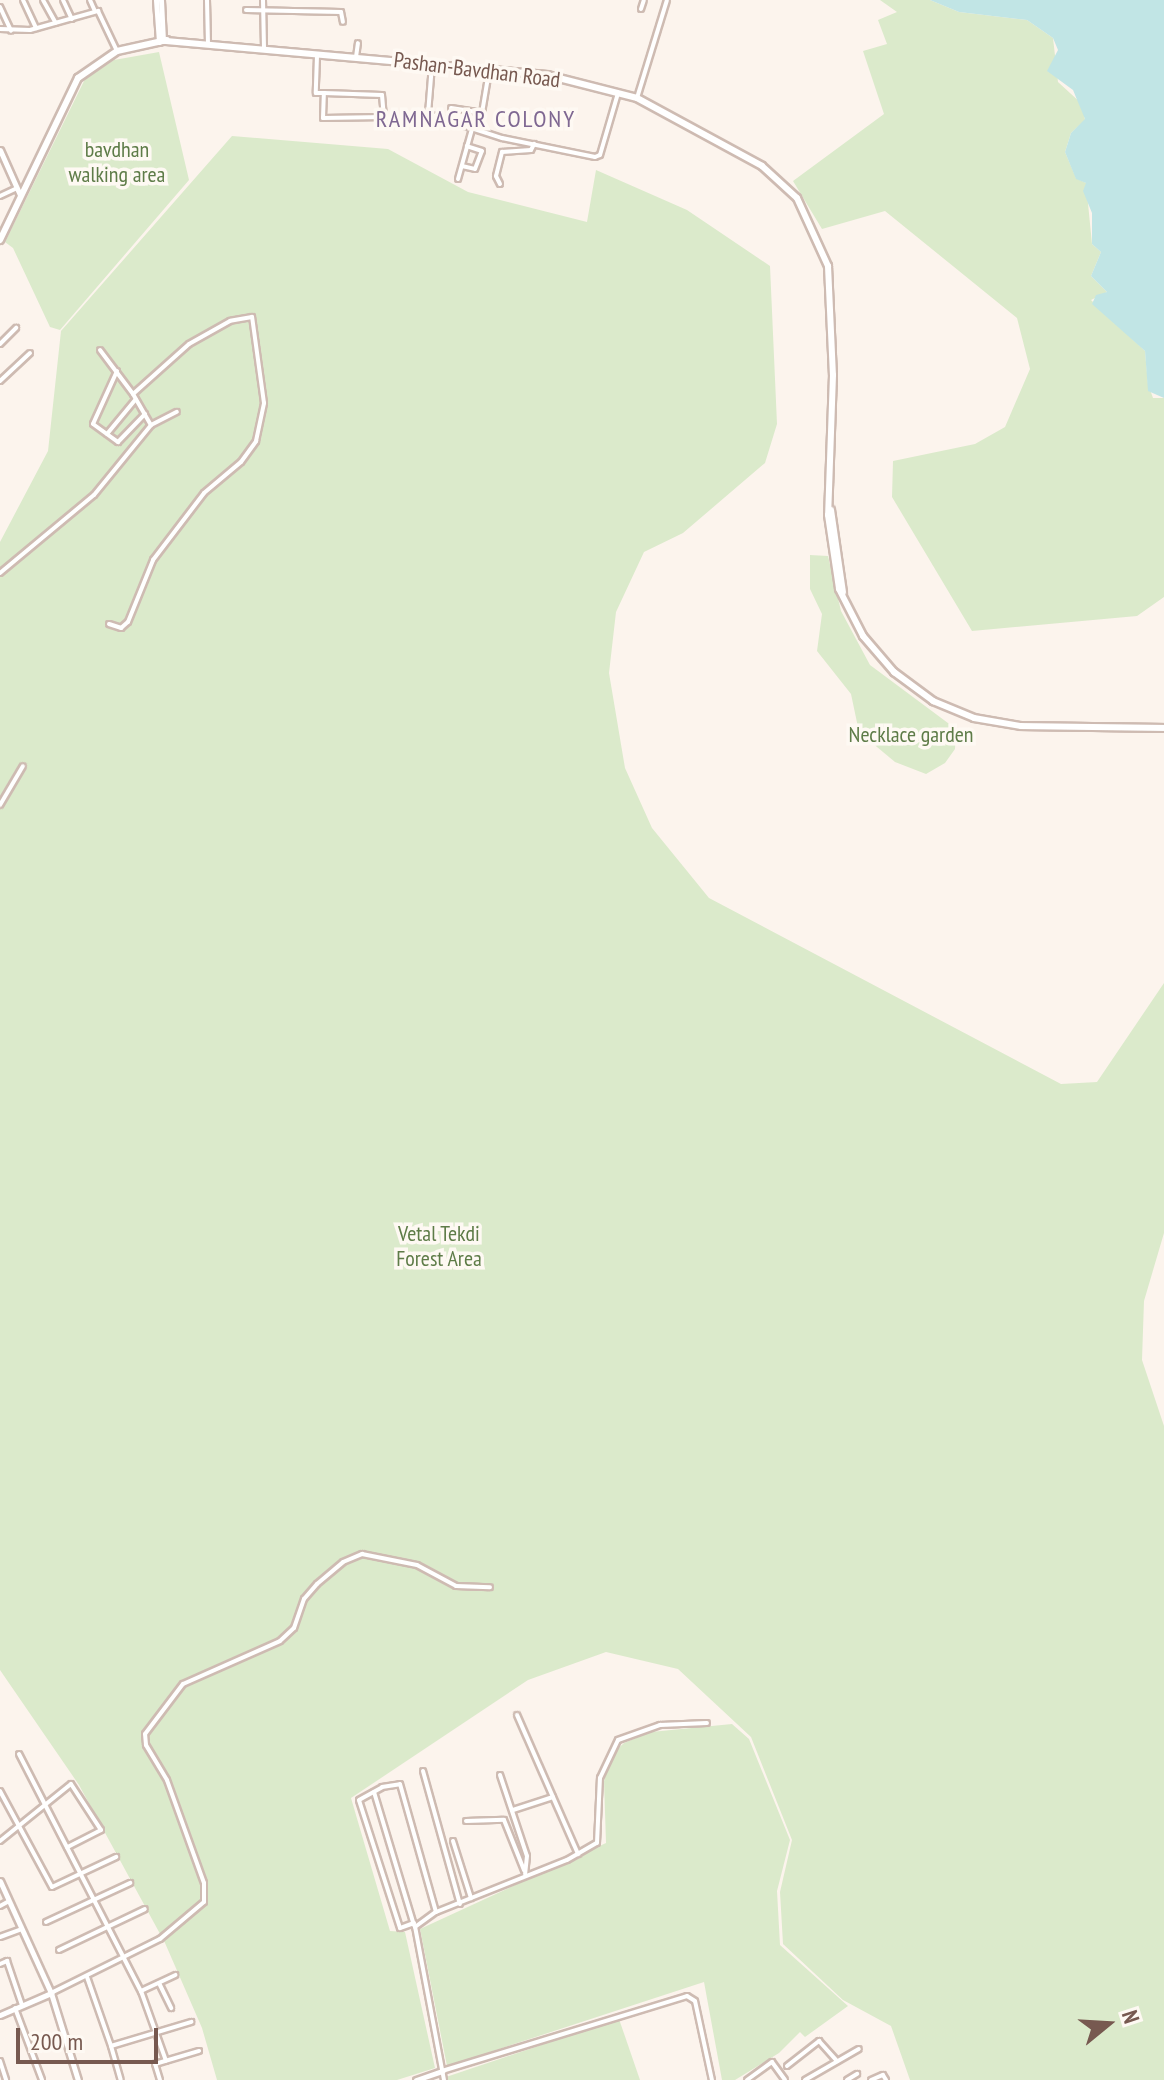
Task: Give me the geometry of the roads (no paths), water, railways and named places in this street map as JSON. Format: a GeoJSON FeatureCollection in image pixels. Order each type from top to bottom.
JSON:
{"type":"FeatureCollection","features":[{"type":"Feature","properties":{"kind":"main road","name":"Pashan-Bavdhan Road"},"geometry":{"type":"LineString","coordinates":[[117,51],[163,42],[190,43],[547,75],[637,98],[762,166],[789,188],[813,224],[828,266],[832,305],[831,510],[843,592],[877,655],[943,707],[1021,726],[1164,728]]}},
{"type":"Feature","properties":{"kind":"main road"},"geometry":{"type":"LineString","coordinates":[[0,240],[18,192],[78,78],[117,51]]}},
{"type":"Feature","properties":{"kind":"street"},"geometry":{"type":"LineString","coordinates":[[23,0],[36,28]]}},
{"type":"Feature","properties":{"kind":"street"},"geometry":{"type":"LineString","coordinates":[[43,0],[56,23]]}},
{"type":"Feature","properties":{"kind":"street"},"geometry":{"type":"LineString","coordinates":[[63,0],[72,19]]}},
{"type":"Feature","properties":{"kind":"street"},"geometry":{"type":"LineString","coordinates":[[90,0],[95,11]]}},
{"type":"Feature","properties":{"kind":"street"},"geometry":{"type":"LineString","coordinates":[[158,0],[163,42]]}},
{"type":"Feature","properties":{"kind":"street"},"geometry":{"type":"LineString","coordinates":[[207,0],[208,45]]}},
{"type":"Feature","properties":{"kind":"street"},"geometry":{"type":"LineString","coordinates":[[263,0],[264,49]]}},
{"type":"Feature","properties":{"kind":"street"},"geometry":{"type":"LineString","coordinates":[[641,9],[644,0]]}},
{"type":"Feature","properties":{"kind":"street"},"geometry":{"type":"LineString","coordinates":[[637,98],[666,2],[656,0]]}},
{"type":"Feature","properties":{"kind":"street"},"geometry":{"type":"LineString","coordinates":[[0,7],[11,31]]}},
{"type":"Feature","properties":{"kind":"street"},"geometry":{"type":"LineString","coordinates":[[246,10],[341,12],[343,22]]}},
{"type":"Feature","properties":{"kind":"street"},"geometry":{"type":"LineString","coordinates":[[0,29],[36,28],[95,11],[100,12],[117,51]]}},
{"type":"Feature","properties":{"kind":"street"},"geometry":{"type":"LineString","coordinates":[[356,57],[358,43]]}},
{"type":"Feature","properties":{"kind":"street"},"geometry":{"type":"LineString","coordinates":[[317,53],[316,93],[324,93],[382,95],[384,117],[323,118],[324,93]]}},
{"type":"Feature","properties":{"kind":"street"},"geometry":{"type":"LineString","coordinates":[[432,63],[427,113],[472,129],[598,157],[618,93]]}},
{"type":"Feature","properties":{"kind":"street"},"geometry":{"type":"LineString","coordinates":[[451,108],[482,113],[489,68]]}},
{"type":"Feature","properties":{"kind":"street"},"geometry":{"type":"LineString","coordinates":[[458,179],[472,129]]}},
{"type":"Feature","properties":{"kind":"street"},"geometry":{"type":"LineString","coordinates":[[500,184],[496,176],[505,150],[531,150],[534,144]]}},
{"type":"Feature","properties":{"kind":"street"},"geometry":{"type":"LineString","coordinates":[[462,166],[475,169],[482,151],[467,146]]}},
{"type":"Feature","properties":{"kind":"street"},"geometry":{"type":"LineString","coordinates":[[0,150],[3,169],[18,192],[0,196]]}},
{"type":"Feature","properties":{"kind":"street"},"geometry":{"type":"LineString","coordinates":[[106,434],[134,396],[189,344],[230,321],[252,317],[264,403],[256,441],[241,462],[204,493],[166,542],[147,571],[128,622],[121,628],[109,624]]}},
{"type":"Feature","properties":{"kind":"street"},"geometry":{"type":"LineString","coordinates":[[0,344],[16,328]]}},
{"type":"Feature","properties":{"kind":"street"},"geometry":{"type":"LineString","coordinates":[[100,350],[151,425]]}},
{"type":"Feature","properties":{"kind":"street"},"geometry":{"type":"LineString","coordinates":[[0,381],[30,353]]}},
{"type":"Feature","properties":{"kind":"street"},"geometry":{"type":"LineString","coordinates":[[117,371],[92,420],[106,434],[121,441],[145,414]]}},
{"type":"Feature","properties":{"kind":"street"},"geometry":{"type":"LineString","coordinates":[[0,573],[94,495],[151,425],[177,412]]}},
{"type":"Feature","properties":{"kind":"street"},"geometry":{"type":"LineString","coordinates":[[0,805],[23,766]]}},
{"type":"Feature","properties":{"kind":"street"},"geometry":{"type":"LineString","coordinates":[[0,2015],[124,1958],[171,1931],[204,1902],[204,1883],[167,1780],[146,1745],[145,1734],[183,1684],[280,1641],[294,1628],[304,1599],[317,1584],[362,1554],[417,1565],[456,1586],[490,1587]]}},
{"type":"Feature","properties":{"kind":"street"},"geometry":{"type":"LineString","coordinates":[[517,1715],[578,1854]]}},
{"type":"Feature","properties":{"kind":"street"},"geometry":{"type":"LineString","coordinates":[[436,1912],[400,1784],[359,1800],[400,1928],[414,1925],[436,1912],[578,1854],[600,1839],[600,1778],[613,1744],[635,1730],[707,1723]]}},
{"type":"Feature","properties":{"kind":"street"},"geometry":{"type":"LineString","coordinates":[[19,1754],[141,1991],[166,2061]]}},
{"type":"Feature","properties":{"kind":"street"},"geometry":{"type":"LineString","coordinates":[[423,1771],[460,1904]]}},
{"type":"Feature","properties":{"kind":"street"},"geometry":{"type":"LineString","coordinates":[[500,1775],[527,1856],[525,1874]]}},
{"type":"Feature","properties":{"kind":"street"},"geometry":{"type":"LineString","coordinates":[[0,1841],[71,1784],[101,1830],[67,1847]]}},
{"type":"Feature","properties":{"kind":"street"},"geometry":{"type":"LineString","coordinates":[[0,1791],[52,1887],[116,1857]]}},
{"type":"Feature","properties":{"kind":"street"},"geometry":{"type":"LineString","coordinates":[[374,1792],[414,1925],[444,2080]]}},
{"type":"Feature","properties":{"kind":"street"},"geometry":{"type":"LineString","coordinates":[[512,1810],[553,1797]]}},
{"type":"Feature","properties":{"kind":"street"},"geometry":{"type":"LineString","coordinates":[[466,1821],[504,1820],[525,1874]]}},
{"type":"Feature","properties":{"kind":"street"},"geometry":{"type":"LineString","coordinates":[[453,1841],[471,1898]]}},
{"type":"Feature","properties":{"kind":"street"},"geometry":{"type":"LineString","coordinates":[[0,1881],[51,1993],[78,2080]]}},
{"type":"Feature","properties":{"kind":"street"},"geometry":{"type":"LineString","coordinates":[[46,1922],[130,1883]]}},
{"type":"Feature","properties":{"kind":"street"},"geometry":{"type":"LineString","coordinates":[[0,1906],[9,1901]]}},
{"type":"Feature","properties":{"kind":"street"},"geometry":{"type":"LineString","coordinates":[[59,1950],[145,1909]]}},
{"type":"Feature","properties":{"kind":"street"},"geometry":{"type":"LineString","coordinates":[[0,1937],[22,1929]]}},
{"type":"Feature","properties":{"kind":"street"},"geometry":{"type":"LineString","coordinates":[[0,1964],[7,1961],[22,2005]]}},
{"type":"Feature","properties":{"kind":"street"},"geometry":{"type":"LineString","coordinates":[[141,1991],[176,1975]]}},
{"type":"Feature","properties":{"kind":"street"},"geometry":{"type":"LineString","coordinates":[[87,1976],[121,2080]]}},
{"type":"Feature","properties":{"kind":"street"},"geometry":{"type":"LineString","coordinates":[[159,1983],[171,2008]]}},
{"type":"Feature","properties":{"kind":"street"},"geometry":{"type":"LineString","coordinates":[[416,2080],[687,1996],[695,2001],[712,2080]]}},
{"type":"Feature","properties":{"kind":"street"},"geometry":{"type":"LineString","coordinates":[[15,2008],[42,2080]]}},
{"type":"Feature","properties":{"kind":"street"},"geometry":{"type":"LineString","coordinates":[[111,2046],[191,2022]]}},
{"type":"Feature","properties":{"kind":"street"},"geometry":{"type":"LineString","coordinates":[[787,2066],[819,2041],[837,2061]]}},
{"type":"Feature","properties":{"kind":"street"},"geometry":{"type":"LineString","coordinates":[[805,2080],[859,2049]]}},
{"type":"Feature","properties":{"kind":"street"},"geometry":{"type":"LineString","coordinates":[[160,2080],[155,2064],[199,2051]]}},
{"type":"Feature","properties":{"kind":"street"},"geometry":{"type":"LineString","coordinates":[[0,2061],[6,2080]]}},
{"type":"Feature","properties":{"kind":"street"},"geometry":{"type":"LineString","coordinates":[[748,2080],[772,2062],[785,2080]]}},
{"type":"Feature","properties":{"kind":"street"},"geometry":{"type":"LineString","coordinates":[[847,2080],[857,2074]]}},
{"type":"Feature","properties":{"kind":"street"},"geometry":{"type":"LineString","coordinates":[[871,2080],[883,2075],[886,2080]]}},
{"type":"Feature","properties":{"kind":"water"},"geometry":{"type":"Polygon","coordinates":[[[930,0],[1164,0],[1164,398],[1148,391],[1145,351],[1092,304],[1096,295],[1107,292],[1091,276],[1101,252],[1092,244],[1092,213],[1083,191],[1086,183],[1076,179],[1065,152],[1071,133],[1085,119],[1073,90],[1047,71],[1058,50],[1053,38],[1027,20],[959,12],[930,0]]]}},
{"type":"Feature","properties":{"kind":"district","name":"RAMNAGAR COLONY"},"geometry":{"type":"Point","coordinates":[476,119]}},
{"type":"Feature","properties":{"kind":"park label","name":"bavdhan walking area"},"geometry":{"type":"Point","coordinates":[117,162]}},
{"type":"Feature","properties":{"kind":"park label","name":"Necklace garden"},"geometry":{"type":"Point","coordinates":[911,735]}},
{"type":"Feature","properties":{"kind":"park label","name":"Vetal Tekdi Forest Area"},"geometry":{"type":"Point","coordinates":[439,1246]}}]}
